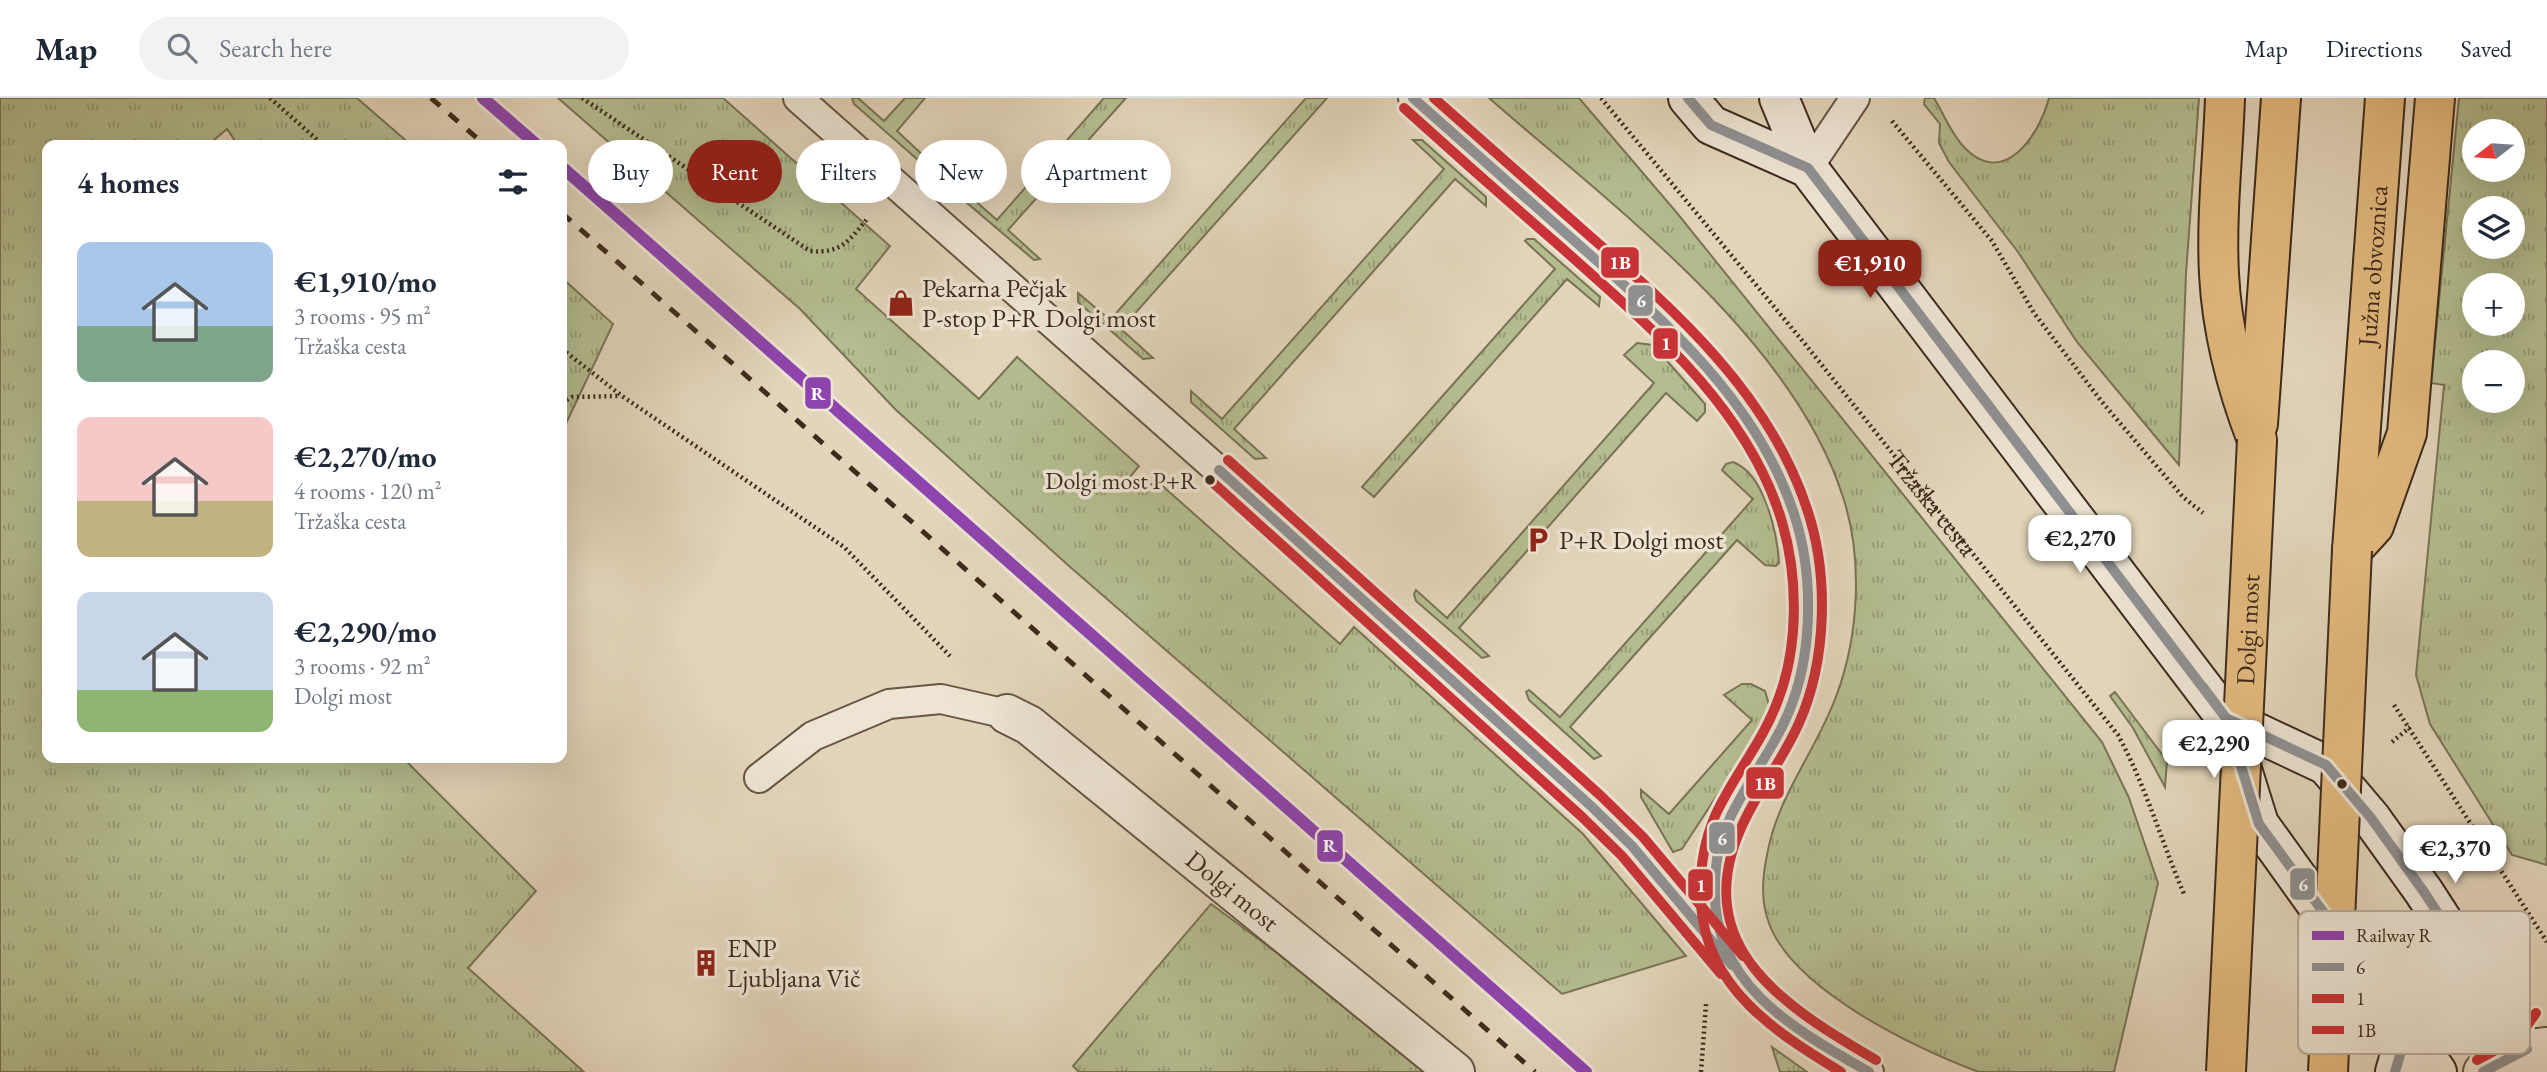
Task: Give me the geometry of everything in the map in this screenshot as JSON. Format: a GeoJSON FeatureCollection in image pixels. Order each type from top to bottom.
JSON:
{"type":"FeatureCollection","features":[{"type":"Feature","properties":{"kind":"highway"},"geometry":{"type":"LineString","coordinates":[[2225,98],[2219,273],[2228,348],[2240,395],[2257,440]]}},
{"type":"Feature","properties":{"kind":"highway","name":"Dolgi most"},"geometry":{"type":"LineString","coordinates":[[2226,1072],[2257,440],[2281,98]]}},
{"type":"Feature","properties":{"kind":"highway","name":"Južna obvoznica"},"geometry":{"type":"LineString","coordinates":[[2352,550],[2385,98]]}},
{"type":"Feature","properties":{"kind":"highway"},"geometry":{"type":"LineString","coordinates":[[2335,911],[2352,550],[2374,526],[2407,433],[2435,98]]}},
{"type":"Feature","properties":{"kind":"highway"},"geometry":{"type":"LineString","coordinates":[[2328,1072],[2329,1054]]}},
{"type":"Feature","properties":{"kind":"main road"},"geometry":{"type":"LineString","coordinates":[[1688,98],[1710,125],[1808,167]]}},
{"type":"Feature","properties":{"kind":"main road"},"geometry":{"type":"LineString","coordinates":[[1779,98],[1808,167],[2226,718],[2259,824],[2323,911]]}},
{"type":"Feature","properties":{"kind":"main road","name":"Dolgi most"},"geometry":{"type":"LineString","coordinates":[[1007,714],[1029,725],[1455,1072]]}},
{"type":"Feature","properties":{"kind":"main road"},"geometry":{"type":"LineString","coordinates":[[2226,718],[2326,765],[2371,818],[2438,911]]}},
{"type":"Feature","properties":{"kind":"main road"},"geometry":{"type":"LineString","coordinates":[[2395,1072],[2400,1054]]}},
{"type":"Feature","properties":{"kind":"main road"},"geometry":{"type":"LineString","coordinates":[[2425,1054],[2437,1072]]}},
{"type":"Feature","properties":{"kind":"main road"},"geometry":{"type":"LineString","coordinates":[[2483,1072],[2524,1054]]}},
{"type":"Feature","properties":{"kind":"lane"},"geometry":{"type":"LineString","coordinates":[[798,98],[1481,704],[1632,846],[1733,967],[1778,1012],[1869,1072]]}},
{"type":"Feature","properties":{"kind":"lane"},"geometry":{"type":"LineString","coordinates":[[1413,98],[1689,347],[1741,411],[1768,454],[1791,505],[1801,540],[1804,567],[1804,645],[1799,678],[1784,722],[1729,819],[1716,862],[1713,883],[1718,922],[1733,967]]}},
{"type":"Feature","properties":{"kind":"lane"},"geometry":{"type":"LineString","coordinates":[[1808,167],[1855,98]]}},
{"type":"Feature","properties":{"kind":"lane"},"geometry":{"type":"LineString","coordinates":[[759,778],[813,736],[889,704],[941,699],[1007,714]]}},
{"type":"Feature","properties":{"kind":"path"},"geometry":{"type":"LineString","coordinates":[[271,98],[317,140]]}},
{"type":"Feature","properties":{"kind":"path"},"geometry":{"type":"LineString","coordinates":[[582,98],[810,251],[828,253],[846,244],[871,214]]}},
{"type":"Feature","properties":{"kind":"path","name":"Tržaška cesta"},"geometry":{"type":"LineString","coordinates":[[1601,98],[1805,344],[2118,735],[2143,781],[2163,844],[2184,894],[2192,905]]}},
{"type":"Feature","properties":{"kind":"path"},"geometry":{"type":"LineString","coordinates":[[1890,118],[1992,241],[2034,313],[2102,402],[2183,497],[2208,517]]}},
{"type":"Feature","properties":{"kind":"path"},"geometry":{"type":"LineString","coordinates":[[567,353],[622,396],[844,547],[1007,714]]}},
{"type":"Feature","properties":{"kind":"path"},"geometry":{"type":"LineString","coordinates":[[567,400],[572,397],[622,396]]}},
{"type":"Feature","properties":{"kind":"path"},"geometry":{"type":"LineString","coordinates":[[2389,698],[2527,911]]}},
{"type":"Feature","properties":{"kind":"path"},"geometry":{"type":"LineString","coordinates":[[2530,916],[2547,942]]}},
{"type":"Feature","properties":{"kind":"path"},"geometry":{"type":"LineString","coordinates":[[1702,1072],[1707,1000],[1733,967]]}},
{"type":"Feature","properties":{"kind":"green space"},"geometry":{"type":"Polygon","coordinates":[[[0,98],[357,98],[405,140],[235,140],[227,129],[214,140],[42,140],[42,763],[408,763],[536,891],[468,968],[584,1072],[0,1072],[0,98]]]}},
{"type":"Feature","properties":{"kind":"green space"},"geometry":{"type":"Polygon","coordinates":[[[558,98],[723,98],[770,140],[687,140],[687,203],[782,203],[782,150],[796,163],[796,203],[841,203],[890,246],[856,289],[979,399],[1017,357],[1139,466],[1129,478],[1145,491],[1156,480],[1340,644],[1354,627],[1583,834],[1686,956],[1562,994],[1069,566],[896,410],[800,309],[673,198],[673,140],[606,140],[558,98]]]}},
{"type":"Feature","properties":{"kind":"green space"},"geometry":{"type":"Polygon","coordinates":[[[852,98],[858,98],[884,121],[905,98],[925,98],[897,131],[915,148],[915,157],[901,145],[901,140],[895,140],[854,104],[852,98]]]}},
{"type":"Feature","properties":{"kind":"green space"},"geometry":{"type":"Polygon","coordinates":[[[1104,98],[1126,98],[1088,140],[1067,140],[1104,98]]]}},
{"type":"Feature","properties":{"kind":"green space"},"geometry":{"type":"Polygon","coordinates":[[[1306,98],[1327,98],[1121,329],[1153,358],[1143,359],[1078,302],[1078,293],[1110,320],[1306,98]]]}},
{"type":"Feature","properties":{"kind":"green space"},"geometry":{"type":"Polygon","coordinates":[[[1489,98],[1579,98],[1677,213],[2102,742],[2129,798],[2158,883],[2114,1072],[1979,1072],[1953,1062],[1856,1012],[1799,968],[1779,943],[1767,917],[1764,902],[1764,878],[1772,833],[1788,793],[1829,715],[1844,671],[1854,621],[1854,545],[1843,497],[1818,438],[1783,382],[1741,329],[1693,278],[1641,229],[1489,98]]]}},
{"type":"Feature","properties":{"kind":"green space"},"geometry":{"type":"Polygon","coordinates":[[[1925,98],[1934,98],[1963,146],[1978,158],[1992,162],[2005,160],[2017,153],[2028,141],[2037,128],[2049,98],[2199,98],[2186,273],[2179,465],[2077,342],[2018,252],[1949,162],[1939,143],[1940,124],[1924,104],[1925,98]]]}},
{"type":"Feature","properties":{"kind":"green space"},"geometry":{"type":"Polygon","coordinates":[[[2459,98],[2547,98],[2547,865],[2512,855],[2430,724],[2416,675],[2444,385],[2431,383],[2459,98]]]}},
{"type":"Feature","properties":{"kind":"green space"},"geometry":{"type":"Polygon","coordinates":[[[1413,140],[1422,140],[1486,197],[1486,206],[1455,179],[1234,429],[1266,458],[1255,459],[1191,402],[1191,391],[1222,419],[1444,169],[1413,140]]]}},
{"type":"Feature","properties":{"kind":"green space"},"geometry":{"type":"Polygon","coordinates":[[[1021,193],[1021,203],[1032,203],[1008,230],[1040,259],[1034,260],[967,203],[978,203],[997,220],[1021,193]]]}},
{"type":"Feature","properties":{"kind":"green space"},"geometry":{"type":"Polygon","coordinates":[[[1534,239],[1600,297],[1599,306],[1567,279],[1374,497],[1362,487],[1555,269],[1525,241],[1534,239]]]}},
{"type":"Feature","properties":{"kind":"green space"},"geometry":{"type":"Polygon","coordinates":[[[567,283],[613,324],[567,421],[567,283]]]}},
{"type":"Feature","properties":{"kind":"green space"},"geometry":{"type":"Polygon","coordinates":[[[1637,343],[1653,345],[1705,404],[1705,412],[1697,421],[1666,393],[1459,628],[1489,656],[1482,658],[1416,601],[1414,594],[1416,590],[1447,618],[1654,383],[1624,355],[1637,343]]]}},
{"type":"Feature","properties":{"kind":"green space"},"geometry":{"type":"Polygon","coordinates":[[[1733,462],[1744,469],[1761,491],[1772,521],[1779,563],[1776,566],[1765,565],[1737,540],[1570,727],[1601,756],[1594,759],[1529,700],[1526,692],[1529,690],[1560,717],[1753,499],[1722,470],[1726,464],[1733,462]]]}},
{"type":"Feature","properties":{"kind":"green space"},"geometry":{"type":"Polygon","coordinates":[[[1742,684],[1751,684],[1765,691],[1770,708],[1769,716],[1682,849],[1673,852],[1641,797],[1641,790],[1669,814],[1752,720],[1724,695],[1742,684]]]}},
{"type":"Feature","properties":{"kind":"green space"},"geometry":{"type":"Polygon","coordinates":[[[2115,692],[2167,761],[2165,787],[2133,728],[2110,696],[2115,692]]]}},
{"type":"Feature","properties":{"kind":"green space"},"geometry":{"type":"Polygon","coordinates":[[[1211,904],[1306,974],[1424,1072],[1079,1072],[1073,1066],[1211,904]]]}},
{"type":"Feature","properties":{"kind":"green space"},"geometry":{"type":"Polygon","coordinates":[[[1772,1047],[1807,1072],[1780,1072],[1772,1047]]]}},
{"type":"Feature","properties":{"kind":"railway"},"geometry":{"type":"LineString","coordinates":[[431,98],[479,140]]}},
{"type":"Feature","properties":{"kind":"railway"},"geometry":{"type":"LineString","coordinates":[[567,217],[1535,1072]]}},
{"type":"Feature","properties":{"kind":"rail line","name":"R"},"geometry":{"type":"LineString","coordinates":[[483,98],[531,140]]}},
{"type":"Feature","properties":{"kind":"rail line","name":"R"},"geometry":{"type":"LineString","coordinates":[[567,171],[1586,1072]]}},
{"type":"Feature","properties":{"kind":"transit line","name":"6"},"geometry":{"type":"LineString","coordinates":[[1413,98],[1669,328],[1730,395],[1777,472],[1794,514],[1805,559],[1808,608],[1804,656],[1800,679],[1787,717],[1737,805],[1723,836],[1715,877],[1717,920],[1727,950],[1742,977],[1762,1000],[1813,1039],[1869,1072]]}},
{"type":"Feature","properties":{"kind":"transit line","name":"1B"},"geometry":{"type":"LineString","coordinates":[[1434,98],[1651,290],[1683,322],[1743,390],[1769,427],[1790,467],[1807,509],[1819,561],[1822,589],[1820,645],[1815,672],[1799,723],[1741,828],[1728,870],[1727,908],[1737,940],[1755,970],[1810,1019],[1876,1060]]}},
{"type":"Feature","properties":{"kind":"transit line","name":"6"},"geometry":{"type":"LineString","coordinates":[[1688,98],[1711,125],[1808,168],[2226,718],[2326,765],[2371,818],[2436,911]]}},
{"type":"Feature","properties":{"kind":"transit line","name":"1"},"geometry":{"type":"LineString","coordinates":[[1404,108],[1660,338],[1720,405],[1766,480],[1782,522],[1791,565],[1794,611],[1790,657],[1772,715],[1722,801],[1707,838],[1701,905],[1706,934],[1716,960],[1748,1005],[1792,1041],[1841,1072]]}},
{"type":"Feature","properties":{"kind":"transit line","name":"1B"},"geometry":{"type":"LineString","coordinates":[[1228,460],[1601,796],[1643,837],[1743,956]]}},
{"type":"Feature","properties":{"kind":"transit line","name":"6"},"geometry":{"type":"LineString","coordinates":[[1219,470],[1591,806],[1632,846],[1732,965]]}},
{"type":"Feature","properties":{"kind":"transit line","name":"1"},"geometry":{"type":"LineString","coordinates":[[1210,480],[1581,816],[1622,856],[1721,974]]}},
{"type":"Feature","properties":{"kind":"transit line","name":"6"},"geometry":{"type":"LineString","coordinates":[[2203,687],[2226,718],[2259,824],[2323,911]]}},
{"type":"Feature","properties":{"kind":"transit line","name":"1B"},"geometry":{"type":"LineString","coordinates":[[2530,1021],[2536,1013]]}},
{"type":"Feature","properties":{"kind":"transit line","name":"6"},"geometry":{"type":"LineString","coordinates":[[2395,1072],[2400,1054]]}},
{"type":"Feature","properties":{"kind":"transit line","name":"1B"},"geometry":{"type":"LineString","coordinates":[[2477,1060],[2488,1054]]}},
{"type":"Feature","properties":{"kind":"transit line","name":"6"},"geometry":{"type":"LineString","coordinates":[[2483,1072],[2517,1054]]}},
{"type":"Feature","properties":{"kind":"place","name":"Pekarna Pečjak P-stop P+R Dolgi most"},"geometry":{"type":"Point","coordinates":[901,303]}},
{"type":"Feature","properties":{"kind":"place","name":"Dolgi most P+R"},"geometry":{"type":"Point","coordinates":[1210,480]}},
{"type":"Feature","properties":{"kind":"place","name":"P+R Dolgi most"},"geometry":{"type":"Point","coordinates":[1538,540]}},
{"type":"Feature","properties":{"kind":"place","name":"ENP Ljubljana Vič"},"geometry":{"type":"Point","coordinates":[706,963]}}]}
